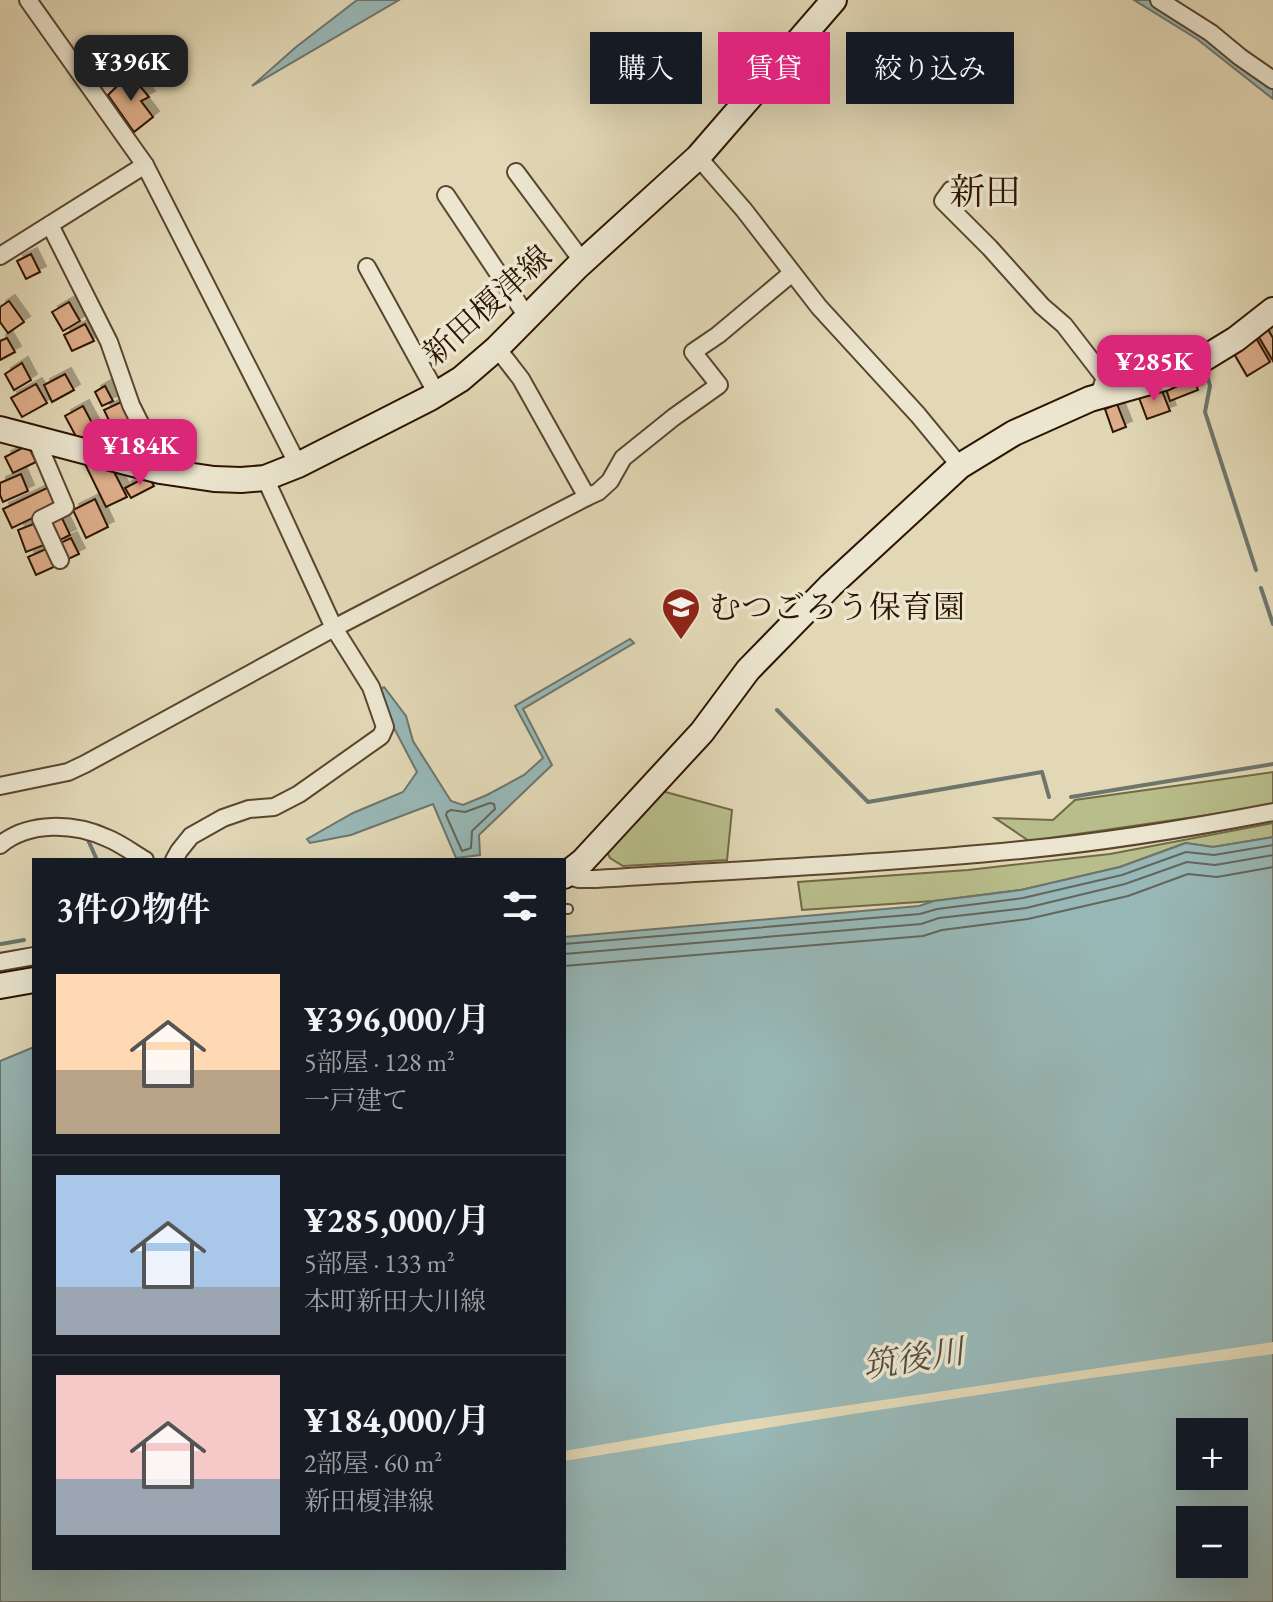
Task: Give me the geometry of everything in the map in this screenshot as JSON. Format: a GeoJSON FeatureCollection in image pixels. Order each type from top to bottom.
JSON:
{"type":"FeatureCollection","features":[{"type":"Feature","properties":{"kind":"main road","name":"新田榎津線"},"geometry":{"type":"LineString","coordinates":[[0,429],[164,471],[241,480],[265,478],[298,465],[437,394],[461,379],[497,348],[583,262],[698,157],[834,0]]}},
{"type":"Feature","properties":{"kind":"main road"},"geometry":{"type":"LineString","coordinates":[[566,874],[583,861],[702,732],[748,670],[831,585],[960,466],[1014,433],[1098,397],[1164,378],[1200,361],[1236,339],[1273,310]]}},
{"type":"Feature","properties":{"kind":"main road"},"geometry":{"type":"LineString","coordinates":[[0,986],[32,980]]}},
{"type":"Feature","properties":{"kind":"street"},"geometry":{"type":"LineString","coordinates":[[28,0],[145,165],[298,465]]}},
{"type":"Feature","properties":{"kind":"street"},"geometry":{"type":"LineString","coordinates":[[1159,0],[1211,33],[1273,80]]}},
{"type":"Feature","properties":{"kind":"street"},"geometry":{"type":"LineString","coordinates":[[698,157],[744,210],[819,307],[918,415],[960,466]]}},
{"type":"Feature","properties":{"kind":"street"},"geometry":{"type":"LineString","coordinates":[[0,256],[145,165]]}},
{"type":"Feature","properties":{"kind":"street"},"geometry":{"type":"LineString","coordinates":[[516,172],[583,262]]}},
{"type":"Feature","properties":{"kind":"street"},"geometry":{"type":"LineString","coordinates":[[951,190],[943,201],[1042,306],[1064,325],[1105,378],[1098,397]]}},
{"type":"Feature","properties":{"kind":"street"},"geometry":{"type":"LineString","coordinates":[[446,195],[528,318]]}},
{"type":"Feature","properties":{"kind":"street"},"geometry":{"type":"LineString","coordinates":[[50,225],[109,342],[131,405],[164,471]]}},
{"type":"Feature","properties":{"kind":"street"},"geometry":{"type":"LineString","coordinates":[[367,267],[437,394]]}},
{"type":"Feature","properties":{"kind":"street"},"geometry":{"type":"LineString","coordinates":[[0,786],[68,772],[85,764],[334,628],[598,492],[610,481],[623,458],[719,385],[693,352],[792,273]]}},
{"type":"Feature","properties":{"kind":"street"},"geometry":{"type":"LineString","coordinates":[[497,348],[521,379],[587,497]]}},
{"type":"Feature","properties":{"kind":"street"},"geometry":{"type":"LineString","coordinates":[[36,439],[65,507],[41,519],[60,560]]}},
{"type":"Feature","properties":{"kind":"street"},"geometry":{"type":"LineString","coordinates":[[175,858],[191,836],[223,818],[249,809],[274,807],[299,794],[381,736],[385,727],[371,687],[334,628],[265,478]]}},
{"type":"Feature","properties":{"kind":"street"},"geometry":{"type":"LineString","coordinates":[[566,876],[596,879],[960,856],[1206,825],[1273,812]]}},
{"type":"Feature","properties":{"kind":"street"},"geometry":{"type":"LineString","coordinates":[[0,845],[18,833],[42,827],[77,829],[107,837],[142,858]]}},
{"type":"Feature","properties":{"kind":"street"},"geometry":{"type":"LineString","coordinates":[[0,962],[32,956]]}},
{"type":"Feature","properties":{"kind":"green space"},"geometry":{"type":"Polygon","coordinates":[[[1273,772],[1273,806],[1029,841],[995,818],[1053,820],[1075,800],[1273,772]]]}},
{"type":"Feature","properties":{"kind":"green space"},"geometry":{"type":"Polygon","coordinates":[[[658,790],[732,810],[727,860],[623,866],[610,858],[606,850],[658,790]]]}},
{"type":"Feature","properties":{"kind":"green space"},"geometry":{"type":"Polygon","coordinates":[[[1273,823],[1273,837],[1213,847],[1185,843],[1120,867],[1021,890],[934,901],[802,910],[798,882],[968,870],[1110,854],[1273,823]]]}},
{"type":"Feature","properties":{"kind":"water"},"geometry":{"type":"Polygon","coordinates":[[[357,0],[399,0],[252,86],[296,47],[357,0]]]}},
{"type":"Feature","properties":{"kind":"water"},"geometry":{"type":"Polygon","coordinates":[[[1134,0],[1154,0],[1273,87],[1273,99],[1197,39],[1134,0]]]}},
{"type":"Feature","properties":{"kind":"water"},"geometry":{"type":"Polygon","coordinates":[[[630,639],[634,643],[523,709],[552,765],[479,835],[480,855],[456,858],[433,804],[351,835],[310,843],[307,839],[353,813],[403,792],[417,772],[385,711],[380,689],[384,687],[406,716],[413,741],[451,801],[463,805],[524,775],[543,758],[515,706],[630,639]]]}},
{"type":"Feature","properties":{"kind":"water","name":"筑後川"},"geometry":{"type":"Polygon","coordinates":[[[1273,837],[1273,1602],[0,1602],[0,1061],[32,1048],[32,1570],[566,1570],[566,937],[919,906],[934,901],[1021,890],[1120,867],[1186,843],[1213,847],[1273,837]]]}},
{"type":"Feature","properties":{"kind":"pier"},"geometry":{"type":"Polygon","coordinates":[[[1273,1342],[1273,1354],[859,1413],[566,1461],[566,1451],[728,1423],[1273,1342]]]}},
{"type":"Feature","properties":{"kind":"building"},"geometry":{"type":"Polygon","coordinates":[[[130,74],[149,97],[141,101],[153,117],[134,132],[108,95],[130,74]]]}},
{"type":"Feature","properties":{"kind":"building"},"geometry":{"type":"Polygon","coordinates":[[[31,254],[40,272],[26,279],[17,261],[31,254]]]}},
{"type":"Feature","properties":{"kind":"building"},"geometry":{"type":"Polygon","coordinates":[[[9,301],[24,322],[8,333],[0,322],[0,307],[9,301]]]}},
{"type":"Feature","properties":{"kind":"building"},"geometry":{"type":"Polygon","coordinates":[[[69,302],[80,321],[63,331],[52,312],[69,302]]]}},
{"type":"Feature","properties":{"kind":"building"},"geometry":{"type":"Polygon","coordinates":[[[85,324],[94,341],[72,351],[64,335],[85,324]]]}},
{"type":"Feature","properties":{"kind":"building"},"geometry":{"type":"Polygon","coordinates":[[[1267,328],[1273,338],[1273,361],[1257,334],[1267,328]]]}},
{"type":"Feature","properties":{"kind":"building"},"geometry":{"type":"Polygon","coordinates":[[[7,338],[15,352],[0,360],[0,341],[7,338]]]}},
{"type":"Feature","properties":{"kind":"building"},"geometry":{"type":"Polygon","coordinates":[[[1256,338],[1270,362],[1247,376],[1233,352],[1256,338]]]}},
{"type":"Feature","properties":{"kind":"building"},"geometry":{"type":"Polygon","coordinates":[[[22,363],[31,380],[14,390],[5,374],[22,363]]]}},
{"type":"Feature","properties":{"kind":"building"},"geometry":{"type":"Polygon","coordinates":[[[1192,372],[1198,390],[1170,401],[1164,383],[1192,372]]]}},
{"type":"Feature","properties":{"kind":"building"},"geometry":{"type":"Polygon","coordinates":[[[65,374],[74,390],[52,402],[44,385],[65,374]]]}},
{"type":"Feature","properties":{"kind":"building"},"geometry":{"type":"Polygon","coordinates":[[[36,384],[47,403],[22,417],[11,398],[36,384]]]}},
{"type":"Feature","properties":{"kind":"building"},"geometry":{"type":"Polygon","coordinates":[[[105,386],[113,401],[102,406],[95,392],[105,386]]]}},
{"type":"Feature","properties":{"kind":"building"},"geometry":{"type":"Polygon","coordinates":[[[1160,386],[1170,411],[1147,419],[1138,395],[1160,386]]]}},
{"type":"Feature","properties":{"kind":"building"},"geometry":{"type":"Polygon","coordinates":[[[121,402],[132,425],[115,433],[104,410],[121,402]]]}},
{"type":"Feature","properties":{"kind":"building"},"geometry":{"type":"Polygon","coordinates":[[[1117,404],[1126,427],[1113,432],[1105,409],[1117,404]]]}},
{"type":"Feature","properties":{"kind":"building"},"geometry":{"type":"Polygon","coordinates":[[[83,406],[99,436],[81,446],[65,416],[83,406]]]}},
{"type":"Feature","properties":{"kind":"building"},"geometry":{"type":"Polygon","coordinates":[[[132,428],[148,457],[127,453],[118,435],[132,428]]]}},
{"type":"Feature","properties":{"kind":"building"},"geometry":{"type":"Polygon","coordinates":[[[28,445],[36,462],[13,473],[5,457],[28,445]]]}},
{"type":"Feature","properties":{"kind":"building"},"geometry":{"type":"Polygon","coordinates":[[[85,464],[112,468],[127,497],[106,507],[85,464]]]}},
{"type":"Feature","properties":{"kind":"building"},"geometry":{"type":"Polygon","coordinates":[[[21,474],[28,491],[3,502],[0,483],[21,474]]]}},
{"type":"Feature","properties":{"kind":"building"},"geometry":{"type":"Polygon","coordinates":[[[148,476],[154,486],[131,498],[125,488],[148,476]]]}},
{"type":"Feature","properties":{"kind":"building"},"geometry":{"type":"Polygon","coordinates":[[[49,487],[58,506],[12,528],[3,509],[49,487]]]}},
{"type":"Feature","properties":{"kind":"building"},"geometry":{"type":"Polygon","coordinates":[[[95,499],[108,527],[86,538],[73,510],[95,499]]]}},
{"type":"Feature","properties":{"kind":"building"},"geometry":{"type":"Polygon","coordinates":[[[60,514],[70,535],[56,542],[46,521],[60,514]]]}},
{"type":"Feature","properties":{"kind":"building"},"geometry":{"type":"Polygon","coordinates":[[[36,523],[44,545],[26,552],[18,530],[36,523]]]}},
{"type":"Feature","properties":{"kind":"building"},"geometry":{"type":"Polygon","coordinates":[[[71,538],[79,554],[66,560],[58,544],[71,538]]]}},
{"type":"Feature","properties":{"kind":"building"},"geometry":{"type":"Polygon","coordinates":[[[48,548],[56,566],[36,575],[28,557],[48,548]]]}},
{"type":"Feature","properties":{"kind":"waterway"},"geometry":{"type":"LineString","coordinates":[[1205,368],[1210,386],[1205,412],[1256,570]]}},
{"type":"Feature","properties":{"kind":"waterway"},"geometry":{"type":"LineString","coordinates":[[1261,588],[1273,624]]}},
{"type":"Feature","properties":{"kind":"waterway"},"geometry":{"type":"LineString","coordinates":[[777,710],[868,802],[1042,772],[1049,797]]}},
{"type":"Feature","properties":{"kind":"waterway"},"geometry":{"type":"LineString","coordinates":[[1071,797],[1273,764]]}},
{"type":"Feature","properties":{"kind":"waterway"},"geometry":{"type":"LineString","coordinates":[[88,840],[96,858]]}},
{"type":"Feature","properties":{"kind":"waterway"},"geometry":{"type":"LineString","coordinates":[[1,944],[24,940]]}},
{"type":"Feature","properties":{"kind":"place","name":"むつごろう保育園"},"geometry":{"type":"Point","coordinates":[681,641]}},
{"type":"Feature","properties":{"kind":"district","name":"新田"},"geometry":{"type":"Point","coordinates":[985,191]}}]}
